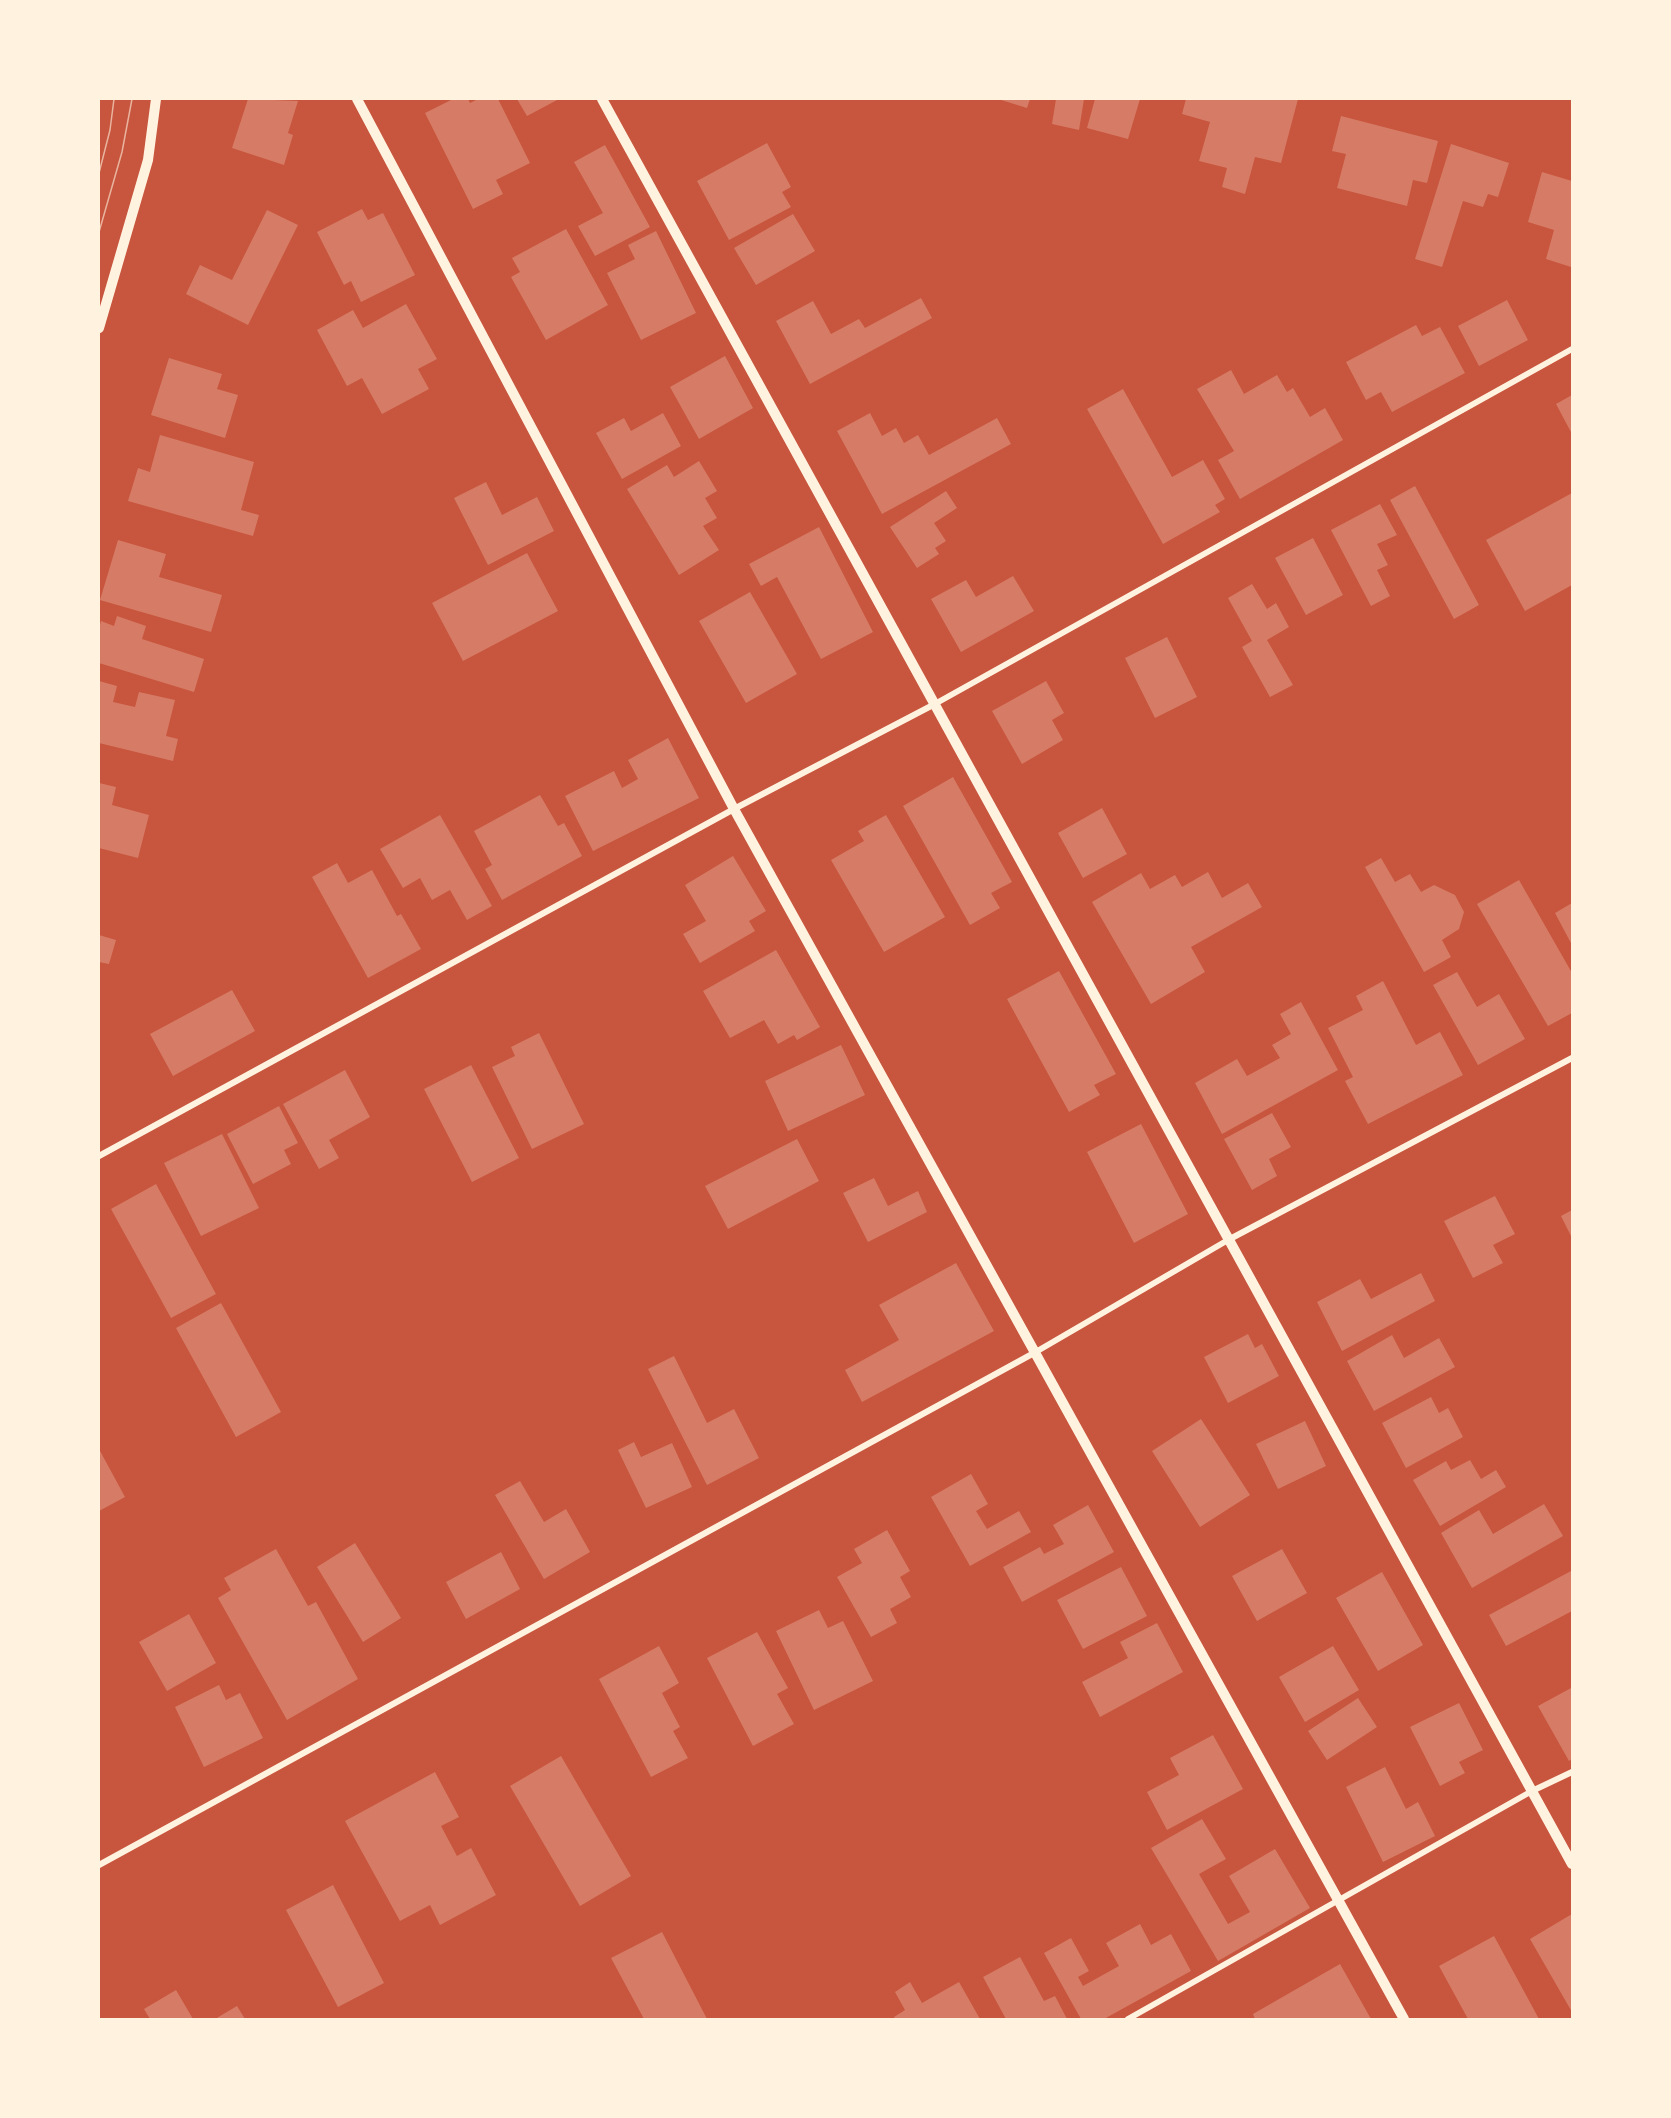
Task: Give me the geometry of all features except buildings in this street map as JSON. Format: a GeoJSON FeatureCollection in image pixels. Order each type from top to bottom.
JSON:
{"type":"FeatureCollection","features":[{"type":"Feature","properties":{"kind":"street"},"geometry":{"type":"LineString","coordinates":[[99,327],[148,160],[156,99]]}},
{"type":"Feature","properties":{"kind":"street"},"geometry":{"type":"LineString","coordinates":[[357,99],[734,809],[1404,2019]]}},
{"type":"Feature","properties":{"kind":"street"},"geometry":{"type":"LineString","coordinates":[[602,99],[1227,1240],[1572,1864]]}},
{"type":"Feature","properties":{"kind":"street"},"geometry":{"type":"LineString","coordinates":[[99,1156],[734,809],[933,705],[1572,349]]}},
{"type":"Feature","properties":{"kind":"street"},"geometry":{"type":"LineString","coordinates":[[99,1865],[1034,1353],[1227,1240],[1572,1058]]}},
{"type":"Feature","properties":{"kind":"street"},"geometry":{"type":"LineString","coordinates":[[1128,2019],[1532,1791],[1572,1772]]}},
{"type":"Feature","properties":{"kind":"tram line"},"geometry":{"type":"LineString","coordinates":[[99,173],[110,130],[114,99]]}},
{"type":"Feature","properties":{"kind":"tram line"},"geometry":{"type":"LineString","coordinates":[[99,232],[122,152],[132,99]]}}]}
